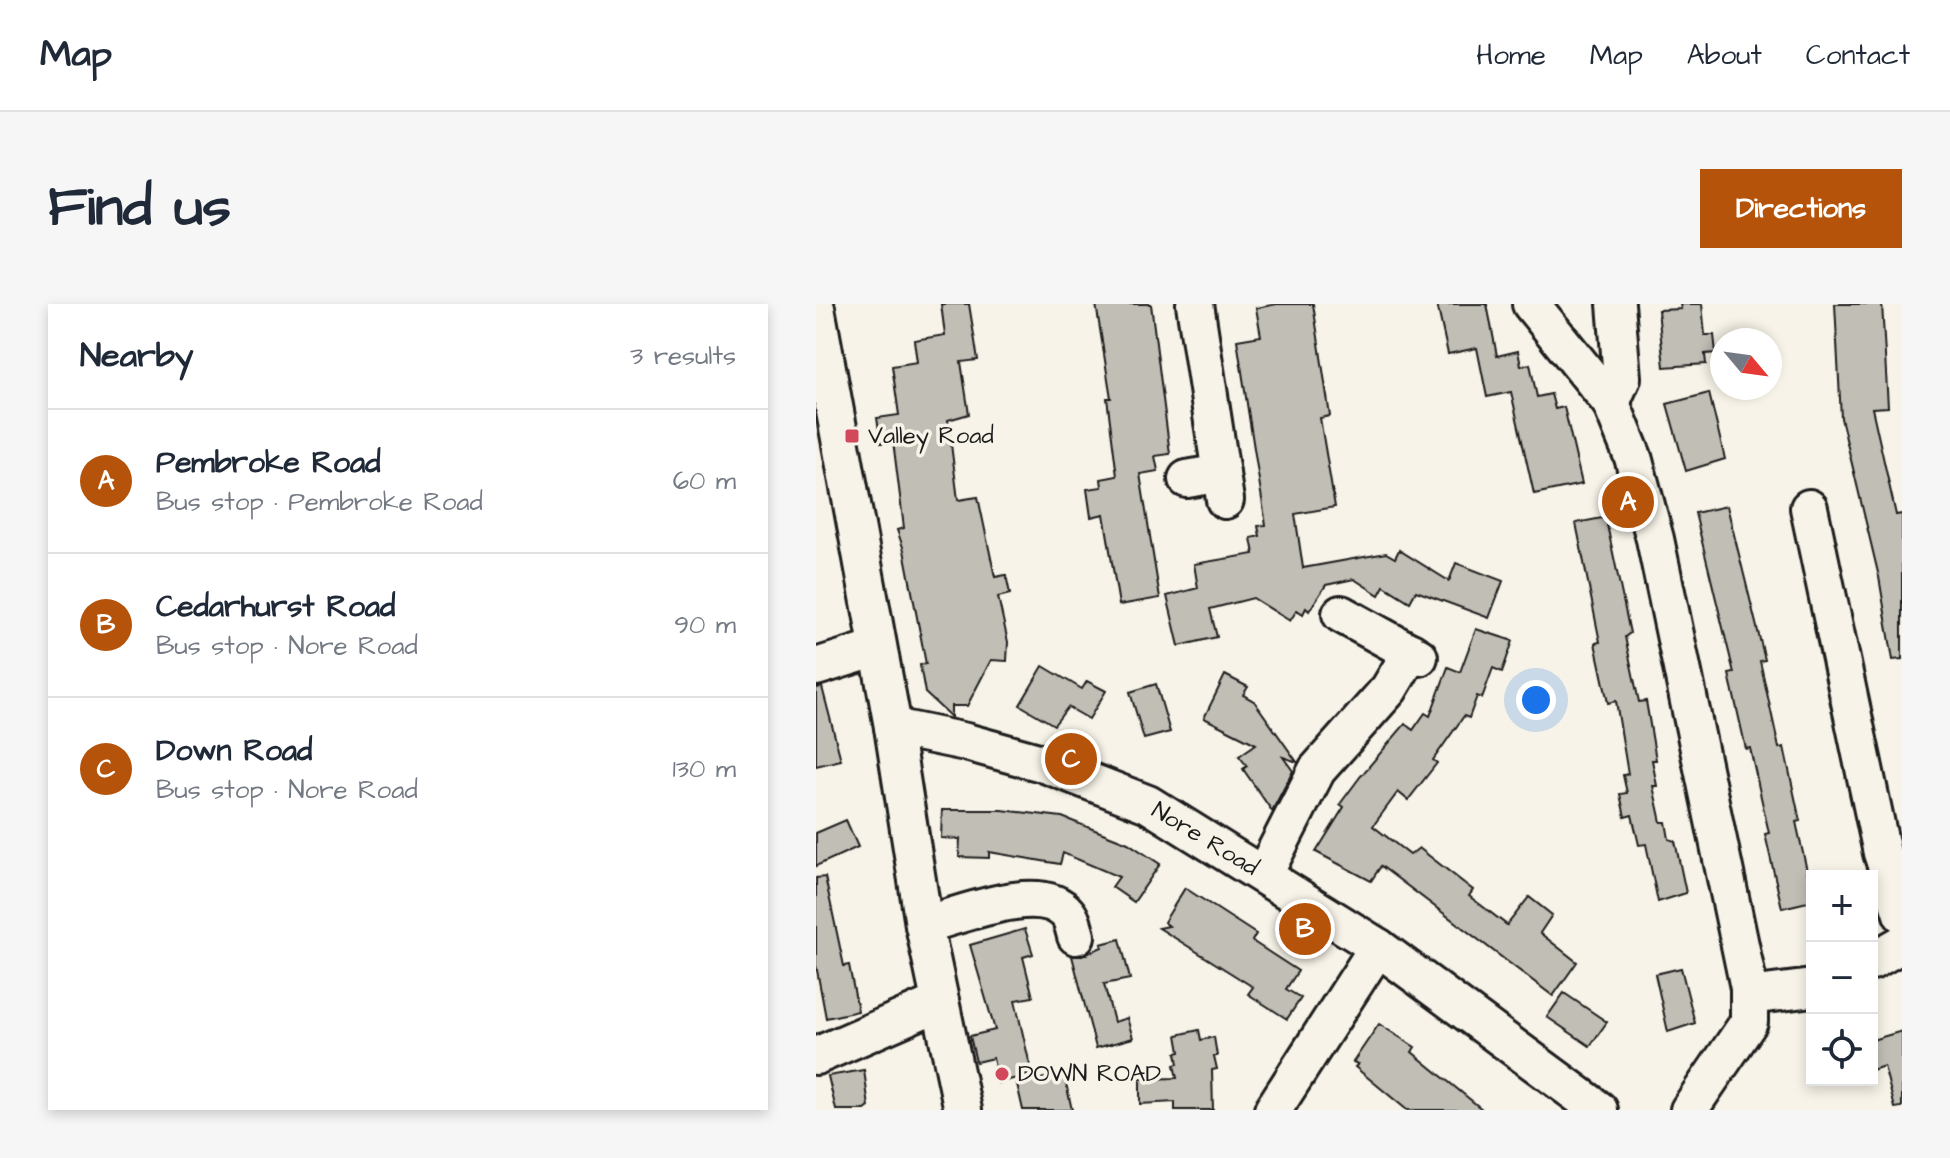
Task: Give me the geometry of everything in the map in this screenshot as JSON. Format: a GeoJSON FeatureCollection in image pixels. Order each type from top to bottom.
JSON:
{"type":"FeatureCollection","features":[{"type":"Feature","properties":{"kind":"street"},"geometry":{"type":"LineString","coordinates":[[1195,304],[1211,484]]}},
{"type":"Feature","properties":{"kind":"street"},"geometry":{"type":"LineString","coordinates":[[1531,304],[1611,403],[1633,457],[1655,539],[1750,996],[1749,1022],[1689,1110]]}},
{"type":"Feature","properties":{"kind":"street"},"geometry":{"type":"LineString","coordinates":[[1611,403],[1622,378],[1616,304]]}},
{"type":"Feature","properties":{"kind":"street"},"geometry":{"type":"LineString","coordinates":[[816,308],[893,727],[924,925],[963,1110]]}},
{"type":"Feature","properties":{"kind":"street"},"geometry":{"type":"LineString","coordinates":[[1809,508],[1882,853],[1902,914]]}},
{"type":"Feature","properties":{"kind":"street"},"geometry":{"type":"LineString","coordinates":[[1264,874],[1317,770],[1389,689],[1415,654],[1341,614]]}},
{"type":"Feature","properties":{"kind":"street"},"geometry":{"type":"LineString","coordinates":[[816,667],[877,648]]}},
{"type":"Feature","properties":{"kind":"street","name":"Nore Road"},"geometry":{"type":"LineString","coordinates":[[893,727],[966,742],[1097,782],[1148,804],[1378,947],[1599,1110]]}},
{"type":"Feature","properties":{"kind":"street"},"geometry":{"type":"LineString","coordinates":[[924,925],[1032,898],[1052,904],[1078,918]]}},
{"type":"Feature","properties":{"kind":"street"},"geometry":{"type":"LineString","coordinates":[[1878,958],[1902,944]]}},
{"type":"Feature","properties":{"kind":"street"},"geometry":{"type":"LineString","coordinates":[[1273,1110],[1378,947]]}},
{"type":"Feature","properties":{"kind":"street"},"geometry":{"type":"LineString","coordinates":[[1750,996],[1806,989]]}},
{"type":"Feature","properties":{"kind":"street"},"geometry":{"type":"LineString","coordinates":[[816,1056],[940,1002]]}},
{"type":"Feature","properties":{"kind":"building"},"geometry":{"type":"Polygon","coordinates":[[[941,304],[969,304],[978,360],[961,362],[969,414],[948,420],[958,500],[978,497],[995,577],[1006,575],[1010,594],[998,597],[1008,642],[1007,661],[991,660],[967,706],[951,706],[951,717],[925,693],[920,665],[926,664],[904,550],[897,530],[904,528],[893,441],[881,443],[877,418],[899,415],[892,366],[917,362],[914,340],[945,335],[941,304]]]}},
{"type":"Feature","properties":{"kind":"building"},"geometry":{"type":"Polygon","coordinates":[[[1096,304],[1151,304],[1170,454],[1155,456],[1158,471],[1140,474],[1160,598],[1119,605],[1104,514],[1091,517],[1087,489],[1102,487],[1101,479],[1117,476],[1107,398],[1111,398],[1096,304]]]}},
{"type":"Feature","properties":{"kind":"building"},"geometry":{"type":"Polygon","coordinates":[[[1277,304],[1313,304],[1330,416],[1320,418],[1335,507],[1295,514],[1303,568],[1386,553],[1395,558],[1399,550],[1449,581],[1456,563],[1503,581],[1489,618],[1416,591],[1410,602],[1384,586],[1379,595],[1354,579],[1326,585],[1309,611],[1306,608],[1303,614],[1297,610],[1290,621],[1253,598],[1210,609],[1217,637],[1179,646],[1167,596],[1198,588],[1194,564],[1254,554],[1251,538],[1260,536],[1258,526],[1266,525],[1237,340],[1261,336],[1256,308],[1277,304]]]}},
{"type":"Feature","properties":{"kind":"building"},"geometry":{"type":"Polygon","coordinates":[[[1437,304],[1487,304],[1497,356],[1518,351],[1521,366],[1530,364],[1537,397],[1551,394],[1555,409],[1564,407],[1582,484],[1534,494],[1511,392],[1487,397],[1477,348],[1448,354],[1437,304]]]}},
{"type":"Feature","properties":{"kind":"building"},"geometry":{"type":"Polygon","coordinates":[[[1680,304],[1702,304],[1705,335],[1710,335],[1710,354],[1705,354],[1706,364],[1664,367],[1658,310],[1681,309],[1680,304]]]}},
{"type":"Feature","properties":{"kind":"building"},"geometry":{"type":"Polygon","coordinates":[[[1835,304],[1882,304],[1888,407],[1872,408],[1896,515],[1902,514],[1902,659],[1893,660],[1879,577],[1841,418],[1835,304]]]}},
{"type":"Feature","properties":{"kind":"building"},"geometry":{"type":"Polygon","coordinates":[[[1709,393],[1725,459],[1686,471],[1667,404],[1709,393]]]}},
{"type":"Feature","properties":{"kind":"building"},"geometry":{"type":"Polygon","coordinates":[[[1727,506],[1765,660],[1760,661],[1779,748],[1784,747],[1800,821],[1796,822],[1807,870],[1806,902],[1782,908],[1750,748],[1746,749],[1729,674],[1734,673],[1695,513],[1727,506]]]}},
{"type":"Feature","properties":{"kind":"building"},"geometry":{"type":"Polygon","coordinates":[[[1606,520],[1630,633],[1625,637],[1639,702],[1646,701],[1656,760],[1652,760],[1657,786],[1653,786],[1661,822],[1666,822],[1669,839],[1675,841],[1686,893],[1658,902],[1646,844],[1639,845],[1632,815],[1625,817],[1620,794],[1627,793],[1623,775],[1628,774],[1616,701],[1608,703],[1595,643],[1600,642],[1576,523],[1606,520]]]}},
{"type":"Feature","properties":{"kind":"building"},"geometry":{"type":"Polygon","coordinates":[[[1476,629],[1513,641],[1502,672],[1493,668],[1482,698],[1477,696],[1469,718],[1464,716],[1433,760],[1437,763],[1408,800],[1398,792],[1373,826],[1410,855],[1419,848],[1473,890],[1469,896],[1507,925],[1529,897],[1552,915],[1540,933],[1577,962],[1553,996],[1381,866],[1371,881],[1316,852],[1344,807],[1340,804],[1360,777],[1405,724],[1413,730],[1425,713],[1430,716],[1448,667],[1460,672],[1476,629]]]}},
{"type":"Feature","properties":{"kind":"building"},"geometry":{"type":"Polygon","coordinates":[[[1043,666],[1082,689],[1087,681],[1106,691],[1089,719],[1068,707],[1054,725],[1020,705],[1043,666]]]}},
{"type":"Feature","properties":{"kind":"building"},"geometry":{"type":"Polygon","coordinates":[[[1225,675],[1248,687],[1243,695],[1254,701],[1297,762],[1283,757],[1293,771],[1272,811],[1243,769],[1247,766],[1239,756],[1256,744],[1204,718],[1225,675]]]}},
{"type":"Feature","properties":{"kind":"building"},"geometry":{"type":"Polygon","coordinates":[[[1156,684],[1170,732],[1144,739],[1130,692],[1156,684]]]}},
{"type":"Feature","properties":{"kind":"building"},"geometry":{"type":"Polygon","coordinates":[[[822,687],[841,760],[816,766],[816,688],[822,687]]]}},
{"type":"Feature","properties":{"kind":"building"},"geometry":{"type":"Polygon","coordinates":[[[942,810],[1002,810],[1062,817],[1128,843],[1160,864],[1134,902],[1112,887],[1119,877],[1063,853],[1060,864],[989,852],[989,858],[959,857],[960,839],[941,838],[942,810]]]}},
{"type":"Feature","properties":{"kind":"building"},"geometry":{"type":"Polygon","coordinates":[[[846,820],[858,847],[816,866],[816,833],[846,820]]]}},
{"type":"Feature","properties":{"kind":"building"},"geometry":{"type":"Polygon","coordinates":[[[825,877],[844,966],[849,965],[858,1011],[826,1018],[816,965],[816,878],[825,877]]]}},
{"type":"Feature","properties":{"kind":"building"},"geometry":{"type":"Polygon","coordinates":[[[1185,888],[1256,934],[1252,941],[1298,971],[1286,989],[1301,998],[1287,1019],[1248,994],[1253,987],[1159,928],[1169,926],[1164,922],[1185,888]]]}},
{"type":"Feature","properties":{"kind":"building"},"geometry":{"type":"Polygon","coordinates":[[[1025,929],[1033,954],[1023,957],[1033,997],[1015,1000],[1032,1074],[998,1083],[993,1058],[976,1062],[970,1036],[995,1030],[970,945],[1025,929]]]}},
{"type":"Feature","properties":{"kind":"building"},"geometry":{"type":"Polygon","coordinates":[[[1120,939],[1130,979],[1104,984],[1114,1022],[1127,1018],[1133,1038],[1096,1048],[1072,956],[1082,956],[1102,947],[1101,944],[1120,939]]]}},
{"type":"Feature","properties":{"kind":"building"},"geometry":{"type":"Polygon","coordinates":[[[1681,968],[1695,1023],[1668,1032],[1655,974],[1681,968]]]}},
{"type":"Feature","properties":{"kind":"building"},"geometry":{"type":"Polygon","coordinates":[[[1564,993],[1607,1022],[1590,1046],[1547,1017],[1564,993]]]}},
{"type":"Feature","properties":{"kind":"building"},"geometry":{"type":"Polygon","coordinates":[[[1379,1024],[1415,1047],[1412,1052],[1483,1110],[1407,1110],[1355,1067],[1358,1064],[1353,1062],[1379,1024]]]}},
{"type":"Feature","properties":{"kind":"building"},"geometry":{"type":"Polygon","coordinates":[[[1199,1030],[1201,1040],[1214,1037],[1217,1069],[1212,1070],[1213,1110],[1175,1110],[1175,1102],[1140,1104],[1140,1079],[1177,1078],[1174,1065],[1178,1064],[1176,1053],[1180,1052],[1177,1035],[1199,1030]]]}},
{"type":"Feature","properties":{"kind":"building"},"geometry":{"type":"Polygon","coordinates":[[[1902,1031],[1902,1107],[1895,1108],[1884,1066],[1878,1068],[1878,1038],[1902,1031]]]}},
{"type":"Feature","properties":{"kind":"building"},"geometry":{"type":"Polygon","coordinates":[[[864,1070],[869,1107],[865,1110],[836,1110],[828,1076],[864,1070]]]}},
{"type":"Feature","properties":{"kind":"building"},"geometry":{"type":"Polygon","coordinates":[[[1064,1074],[1072,1110],[1023,1110],[1017,1084],[1064,1074]]]}},
{"type":"Feature","properties":{"kind":"place","name":"Valley Road"},"geometry":{"type":"Point","coordinates":[852,436]}},
{"type":"Feature","properties":{"kind":"place","name":"Pembroke Road"},"geometry":{"type":"Point","coordinates":[1628,502]}},
{"type":"Feature","properties":{"kind":"place","name":"Down Road"},"geometry":{"type":"Point","coordinates":[1071,759]}},
{"type":"Feature","properties":{"kind":"place","name":"Cedarhurst Road"},"geometry":{"type":"Point","coordinates":[1305,929]}},
{"type":"Feature","properties":{"kind":"place","name":"DOWN ROAD"},"geometry":{"type":"Point","coordinates":[1002,1074]}}]}
